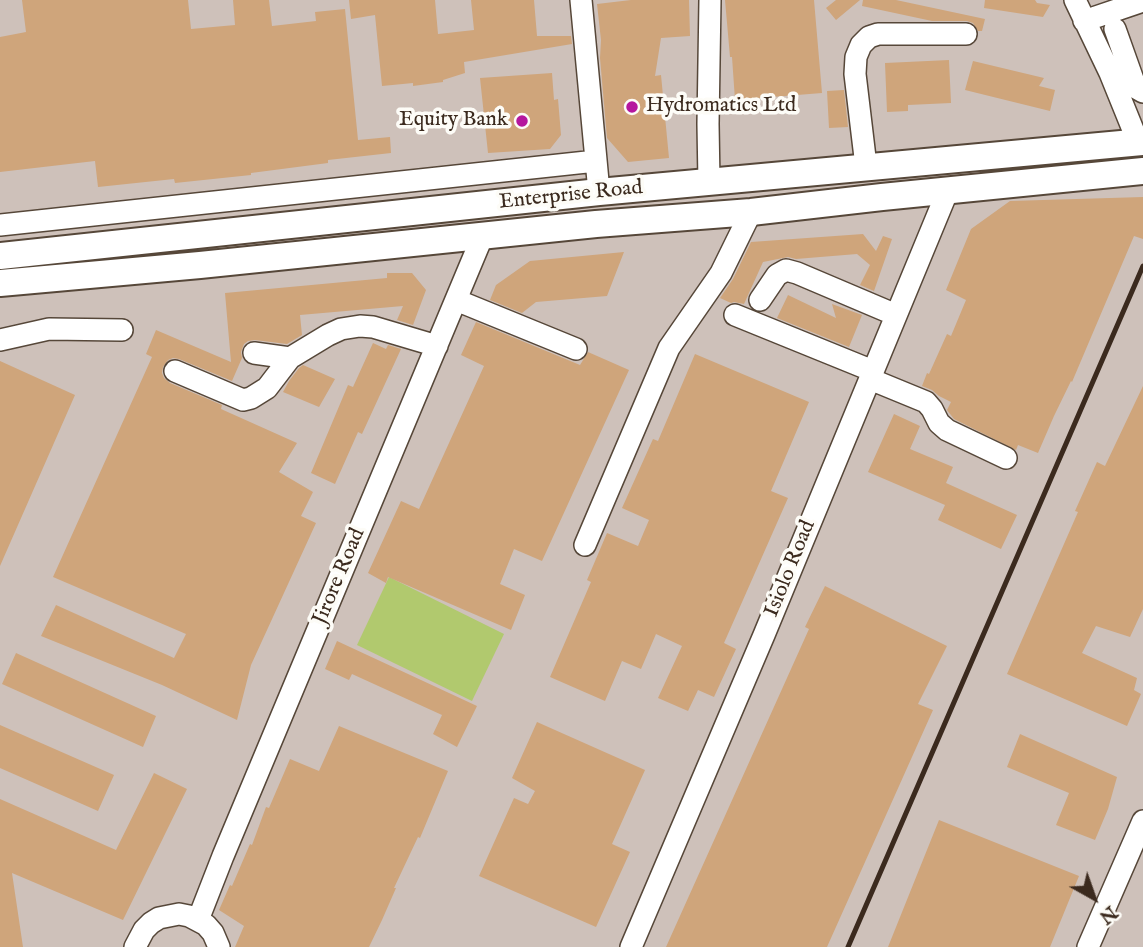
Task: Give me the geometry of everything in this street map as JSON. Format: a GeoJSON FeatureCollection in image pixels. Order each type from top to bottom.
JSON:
{"type":"FeatureCollection","features":[{"type":"Feature","properties":{"kind":"main road","name":"Enterprise Road"},"geometry":{"type":"LineString","coordinates":[[0,256],[599,192],[1141,142]]}},
{"type":"Feature","properties":{"kind":"main road"},"geometry":{"type":"LineString","coordinates":[[874,166],[882,197]]}},
{"type":"Feature","properties":{"kind":"main road","name":"Enterprise Road"},"geometry":{"type":"LineString","coordinates":[[0,283],[596,224],[751,212],[1143,171]]}},
{"type":"Feature","properties":{"kind":"lane"},"geometry":{"type":"LineString","coordinates":[[581,0],[599,192]]}},
{"type":"Feature","properties":{"kind":"lane"},"geometry":{"type":"LineString","coordinates":[[709,182],[710,0]]}},
{"type":"Feature","properties":{"kind":"lane"},"geometry":{"type":"LineString","coordinates":[[1075,0],[1141,142]]}},
{"type":"Feature","properties":{"kind":"lane"},"geometry":{"type":"LineString","coordinates":[[1084,21],[1143,1]]}},
{"type":"Feature","properties":{"kind":"lane"},"geometry":{"type":"LineString","coordinates":[[1115,29],[1136,89],[1143,92]]}},
{"type":"Feature","properties":{"kind":"lane"},"geometry":{"type":"LineString","coordinates":[[874,166],[855,74],[856,57],[861,45],[869,37],[878,34],[966,34]]}},
{"type":"Feature","properties":{"kind":"lane"},"geometry":{"type":"LineString","coordinates":[[0,225],[596,161]]}},
{"type":"Feature","properties":{"kind":"lane","name":"Isiolo Road"},"geometry":{"type":"LineString","coordinates":[[631,947],[764,635],[948,190]]}},
{"type":"Feature","properties":{"kind":"lane"},"geometry":{"type":"LineString","coordinates":[[183,205],[193,235]]}},
{"type":"Feature","properties":{"kind":"lane"},"geometry":{"type":"LineString","coordinates":[[585,545],[669,348],[721,273],[751,212]]}},
{"type":"Feature","properties":{"kind":"lane","name":"Jirore Road"},"geometry":{"type":"LineString","coordinates":[[198,920],[483,235]]}},
{"type":"Feature","properties":{"kind":"lane"},"geometry":{"type":"LineString","coordinates":[[760,300],[777,275],[786,270],[896,315]]}},
{"type":"Feature","properties":{"kind":"lane"},"geometry":{"type":"LineString","coordinates":[[456,300],[576,349]]}},
{"type":"Feature","properties":{"kind":"lane"},"geometry":{"type":"LineString","coordinates":[[735,315],[872,375],[926,402],[939,423],[947,430],[1006,458]]}},
{"type":"Feature","properties":{"kind":"lane"},"geometry":{"type":"LineString","coordinates":[[175,371],[243,400],[267,388],[290,358],[341,329],[373,327],[437,346]]}},
{"type":"Feature","properties":{"kind":"lane"},"geometry":{"type":"LineString","coordinates":[[0,340],[49,329],[122,330]]}},
{"type":"Feature","properties":{"kind":"lane"},"geometry":{"type":"LineString","coordinates":[[254,353],[290,358]]}},
{"type":"Feature","properties":{"kind":"lane"},"geometry":{"type":"LineString","coordinates":[[1088,947],[1143,821]]}},
{"type":"Feature","properties":{"kind":"lane"},"geometry":{"type":"LineString","coordinates":[[135,947],[144,930],[159,918],[179,914],[198,920],[213,933],[219,947]]}},
{"type":"Feature","properties":{"kind":"shaded area"},"geometry":{"type":"Polygon","coordinates":[[[0,0],[1143,0],[1143,947],[0,947],[0,0]]]}},
{"type":"Feature","properties":{"kind":"green space"},"geometry":{"type":"Polygon","coordinates":[[[389,577],[504,634],[472,701],[357,645],[389,577]]]}},
{"type":"Feature","properties":{"kind":"building"},"geometry":{"type":"Polygon","coordinates":[[[22,0],[188,0],[191,29],[235,25],[233,0],[269,0],[272,26],[316,21],[315,12],[345,9],[358,140],[390,137],[391,153],[328,160],[328,163],[251,175],[98,187],[95,161],[0,172],[0,37],[26,32],[22,0]]]}},
{"type":"Feature","properties":{"kind":"building"},"geometry":{"type":"Polygon","coordinates":[[[349,0],[435,0],[438,34],[474,30],[471,0],[534,0],[537,36],[571,36],[572,44],[464,62],[465,73],[443,82],[382,86],[375,15],[351,19],[349,0]]]}},
{"type":"Feature","properties":{"kind":"building"},"geometry":{"type":"Polygon","coordinates":[[[631,0],[689,0],[690,36],[661,38],[655,76],[661,75],[669,158],[628,162],[607,138],[597,4],[631,0]]]}},
{"type":"Feature","properties":{"kind":"building"},"geometry":{"type":"Polygon","coordinates":[[[725,0],[814,0],[822,93],[735,100],[725,0]]]}},
{"type":"Feature","properties":{"kind":"building"},"geometry":{"type":"Polygon","coordinates":[[[836,0],[860,0],[836,20],[826,8],[836,0]]]}},
{"type":"Feature","properties":{"kind":"building"},"geometry":{"type":"Polygon","coordinates":[[[863,0],[896,0],[985,19],[982,31],[978,31],[973,23],[967,21],[932,21],[862,6],[863,0]]]}},
{"type":"Feature","properties":{"kind":"building"},"geometry":{"type":"Polygon","coordinates":[[[985,0],[1035,0],[1037,3],[1050,5],[1043,17],[984,8],[985,0]]]}},
{"type":"Feature","properties":{"kind":"building"},"geometry":{"type":"Polygon","coordinates":[[[949,60],[951,103],[908,105],[908,111],[887,112],[885,63],[949,60]]]}},
{"type":"Feature","properties":{"kind":"building"},"geometry":{"type":"Polygon","coordinates":[[[973,61],[1044,78],[1039,86],[1055,90],[1050,111],[965,90],[973,61]]]}},
{"type":"Feature","properties":{"kind":"building","name":"Equity Bank"},"geometry":{"type":"Polygon","coordinates":[[[552,73],[554,100],[558,99],[561,135],[550,149],[488,153],[480,78],[552,73]]]}},
{"type":"Feature","properties":{"kind":"building"},"geometry":{"type":"Polygon","coordinates":[[[844,90],[848,127],[829,128],[827,91],[844,90]]]}},
{"type":"Feature","properties":{"kind":"building"},"geometry":{"type":"Polygon","coordinates":[[[1143,197],[1143,239],[1134,236],[1072,382],[1038,453],[1018,445],[1016,450],[954,419],[947,410],[951,402],[922,386],[947,334],[951,336],[966,300],[946,290],[971,229],[1010,201],[1143,197]]]}},
{"type":"Feature","properties":{"kind":"building"},"geometry":{"type":"Polygon","coordinates":[[[863,234],[876,251],[883,236],[892,239],[874,291],[860,285],[870,265],[857,254],[796,259],[788,257],[763,262],[744,304],[731,303],[720,298],[733,279],[751,242],[863,234]]]}},
{"type":"Feature","properties":{"kind":"building"},"geometry":{"type":"Polygon","coordinates":[[[624,252],[607,296],[536,302],[522,313],[490,300],[496,285],[530,261],[624,252]]]}},
{"type":"Feature","properties":{"kind":"building"},"geometry":{"type":"Polygon","coordinates":[[[387,273],[412,273],[426,290],[413,325],[397,320],[403,306],[300,315],[302,335],[287,344],[255,340],[244,344],[242,358],[232,381],[179,359],[168,360],[163,367],[164,378],[170,383],[222,405],[221,409],[297,443],[279,472],[313,492],[301,516],[316,523],[251,665],[237,720],[162,685],[41,636],[56,605],[174,658],[186,634],[53,577],[152,357],[146,354],[156,330],[231,362],[225,293],[387,278],[387,273]]]}},
{"type":"Feature","properties":{"kind":"building"},"geometry":{"type":"Polygon","coordinates":[[[788,295],[836,318],[832,304],[862,315],[849,347],[777,318],[788,295]]]}},
{"type":"Feature","properties":{"kind":"building"},"geometry":{"type":"Polygon","coordinates":[[[476,322],[580,365],[588,352],[629,370],[542,561],[514,549],[500,584],[525,595],[511,630],[388,577],[386,583],[368,573],[401,501],[419,509],[484,366],[461,355],[476,322]]]}},
{"type":"Feature","properties":{"kind":"building"},"geometry":{"type":"Polygon","coordinates":[[[373,343],[386,349],[388,345],[401,349],[362,434],[358,432],[335,484],[311,473],[348,385],[353,387],[373,343]]]}},
{"type":"Feature","properties":{"kind":"building"},"geometry":{"type":"Polygon","coordinates":[[[695,354],[809,402],[771,491],[788,498],[724,643],[736,649],[714,697],[698,690],[688,711],[658,698],[682,646],[656,634],[641,669],[622,661],[605,701],[550,677],[591,582],[587,580],[607,533],[638,546],[649,520],[622,508],[653,439],[658,441],[695,354]]]}},
{"type":"Feature","properties":{"kind":"building"},"geometry":{"type":"Polygon","coordinates":[[[0,361],[75,395],[0,566],[0,361]]]}},
{"type":"Feature","properties":{"kind":"building"},"geometry":{"type":"Polygon","coordinates":[[[303,365],[335,379],[319,407],[283,392],[303,365]]]}},
{"type":"Feature","properties":{"kind":"building"},"geometry":{"type":"Polygon","coordinates":[[[1143,386],[1143,609],[1130,637],[1096,626],[1082,653],[1137,678],[1134,690],[1141,694],[1127,726],[1007,674],[1097,462],[1105,466],[1143,386]]]}},
{"type":"Feature","properties":{"kind":"building"},"geometry":{"type":"Polygon","coordinates":[[[894,414],[920,426],[910,449],[953,467],[946,483],[1017,515],[1001,549],[938,520],[945,505],[868,472],[894,414]]]}},
{"type":"Feature","properties":{"kind":"building"},"geometry":{"type":"Polygon","coordinates":[[[825,586],[947,646],[918,704],[933,710],[827,947],[666,947],[809,629],[805,627],[825,586]]]}},
{"type":"Feature","properties":{"kind":"building"},"geometry":{"type":"Polygon","coordinates":[[[337,641],[477,706],[457,747],[433,734],[442,715],[352,674],[349,680],[325,669],[337,641]]]}},
{"type":"Feature","properties":{"kind":"building"},"geometry":{"type":"Polygon","coordinates":[[[16,653],[156,716],[143,747],[2,684],[16,653]]]}},
{"type":"Feature","properties":{"kind":"building"},"geometry":{"type":"Polygon","coordinates":[[[537,722],[645,770],[612,844],[630,852],[596,927],[479,876],[514,798],[528,804],[535,791],[512,778],[537,722]]]}},
{"type":"Feature","properties":{"kind":"building"},"geometry":{"type":"Polygon","coordinates":[[[0,725],[114,775],[98,811],[0,768],[0,725]]]}},
{"type":"Feature","properties":{"kind":"building"},"geometry":{"type":"Polygon","coordinates":[[[339,726],[448,771],[382,920],[369,947],[235,947],[244,926],[219,910],[250,844],[252,845],[266,807],[269,808],[290,759],[319,771],[339,726]]]}},
{"type":"Feature","properties":{"kind":"building"},"geometry":{"type":"Polygon","coordinates":[[[1020,734],[1117,777],[1095,840],[1056,825],[1069,793],[1007,767],[1020,734]]]}},
{"type":"Feature","properties":{"kind":"building"},"geometry":{"type":"Polygon","coordinates":[[[154,773],[187,789],[123,920],[12,873],[23,947],[0,947],[0,799],[116,850],[154,773]]]}},
{"type":"Feature","properties":{"kind":"building"},"geometry":{"type":"Polygon","coordinates":[[[939,820],[1079,876],[1050,947],[888,947],[939,820]]]}},
{"type":"Feature","properties":{"kind":"railway"},"geometry":{"type":"LineString","coordinates":[[848,947],[1143,266]]}},
{"type":"Feature","properties":{"kind":"place","name":"Hydromatics Ltd"},"geometry":{"type":"Point","coordinates":[632,107]}},
{"type":"Feature","properties":{"kind":"place","name":"Equity Bank"},"geometry":{"type":"Point","coordinates":[522,121]}}]}
